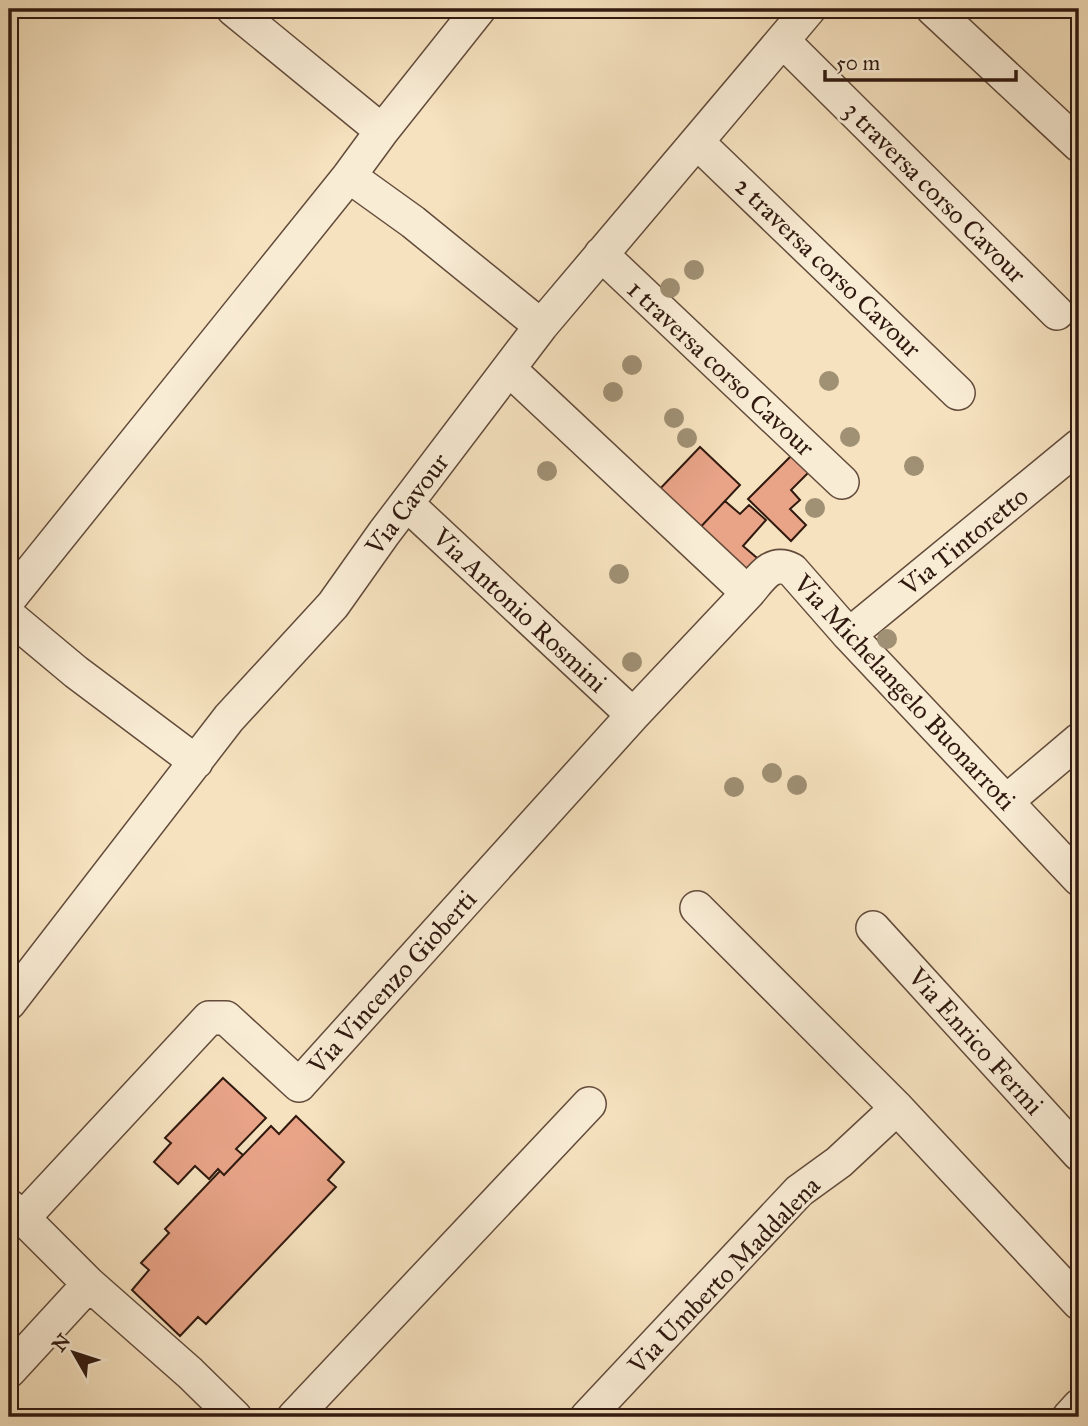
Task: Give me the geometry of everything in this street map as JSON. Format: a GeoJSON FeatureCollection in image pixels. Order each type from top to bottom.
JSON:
{"type":"FeatureCollection","features":[{"type":"Feature","properties":{"kind":"street"},"geometry":{"type":"LineString","coordinates":[[233,9],[382,131]]}},
{"type":"Feature","properties":{"kind":"street"},"geometry":{"type":"LineString","coordinates":[[9,599],[349,176],[479,9]]}},
{"type":"Feature","properties":{"kind":"street","name":"Via Cavour"},"geometry":{"type":"LineString","coordinates":[[9,1003],[229,718],[332,605],[541,326],[809,9]]}},
{"type":"Feature","properties":{"kind":"street"},"geometry":{"type":"LineString","coordinates":[[933,9],[1079,145]]}},
{"type":"Feature","properties":{"kind":"street","name":"3 traversa corso Cavour"},"geometry":{"type":"LineString","coordinates":[[783,41],[1057,313]]}},
{"type":"Feature","properties":{"kind":"street","name":"2 traversa corso Cavour"},"geometry":{"type":"LineString","coordinates":[[697,142],[958,393]]}},
{"type":"Feature","properties":{"kind":"street"},"geometry":{"type":"LineString","coordinates":[[349,176],[413,222],[541,326]]}},
{"type":"Feature","properties":{"kind":"street","name":"1 traversa corso Cavour"},"geometry":{"type":"LineString","coordinates":[[601,254],[842,482]]}},
{"type":"Feature","properties":{"kind":"street"},"geometry":{"type":"LineString","coordinates":[[509,369],[748,593]]}},
{"type":"Feature","properties":{"kind":"street","name":"Via Tintoretto"},"geometry":{"type":"LineString","coordinates":[[849,635],[1079,446]]}},
{"type":"Feature","properties":{"kind":"street","name":"Via Antonio Rosmini"},"geometry":{"type":"LineString","coordinates":[[407,504],[633,715]]}},
{"type":"Feature","properties":{"kind":"street","name":"Via Michelangelo Buonarroti"},"geometry":{"type":"LineString","coordinates":[[748,593],[772,567],[783,565],[792,570],[849,635],[1079,879]]}},
{"type":"Feature","properties":{"kind":"street","name":"Via Vincenzo Gioberti"},"geometry":{"type":"LineString","coordinates":[[16,1212],[209,1018],[226,1018],[299,1085],[633,715],[748,593]]}},
{"type":"Feature","properties":{"kind":"street"},"geometry":{"type":"LineString","coordinates":[[9,617],[76,672],[196,762]]}},
{"type":"Feature","properties":{"kind":"street"},"geometry":{"type":"LineString","coordinates":[[1007,802],[1079,740]]}},
{"type":"Feature","properties":{"kind":"street"},"geometry":{"type":"LineString","coordinates":[[697,908],[897,1108],[1079,1303]]}},
{"type":"Feature","properties":{"kind":"street","name":"Via Enrico Fermi"},"geometry":{"type":"LineString","coordinates":[[873,928],[1079,1154]]}},
{"type":"Feature","properties":{"kind":"street"},"geometry":{"type":"LineString","coordinates":[[294,1417],[589,1104]]}},
{"type":"Feature","properties":{"kind":"street","name":"Via Umberto Maddalena"},"geometry":{"type":"LineString","coordinates":[[587,1417],[799,1191],[839,1162],[897,1108]]}},
{"type":"Feature","properties":{"kind":"street"},"geometry":{"type":"LineString","coordinates":[[16,1212],[89,1284],[190,1373],[235,1417]]}},
{"type":"Feature","properties":{"kind":"street"},"geometry":{"type":"LineString","coordinates":[[9,1371],[89,1284]]}},
{"type":"Feature","properties":{"kind":"street"},"geometry":{"type":"LineString","coordinates":[[1069,1417],[1079,1406]]}},
{"type":"Feature","properties":{"kind":"building"},"geometry":{"type":"Polygon","coordinates":[[[700,447],[740,485],[695,533],[655,494],[700,447]]]}},
{"type":"Feature","properties":{"kind":"building"},"geometry":{"type":"Polygon","coordinates":[[[797,450],[814,467],[791,490],[800,500],[790,509],[806,525],[791,541],[748,499],[797,450]]]}},
{"type":"Feature","properties":{"kind":"building"},"geometry":{"type":"Polygon","coordinates":[[[725,501],[740,514],[749,505],[766,520],[743,546],[763,563],[740,572],[695,533],[725,501]]]}},
{"type":"Feature","properties":{"kind":"building"},"geometry":{"type":"Polygon","coordinates":[[[223,1078],[266,1118],[236,1149],[243,1155],[224,1175],[218,1169],[209,1179],[195,1166],[178,1184],[154,1162],[171,1143],[165,1138],[223,1078]]]}},
{"type":"Feature","properties":{"kind":"building"},"geometry":{"type":"Polygon","coordinates":[[[296,1116],[344,1162],[328,1180],[336,1187],[206,1324],[198,1317],[180,1336],[132,1290],[149,1270],[141,1263],[169,1233],[165,1229],[220,1171],[224,1175],[271,1126],[279,1134],[296,1116]]]}}]}
